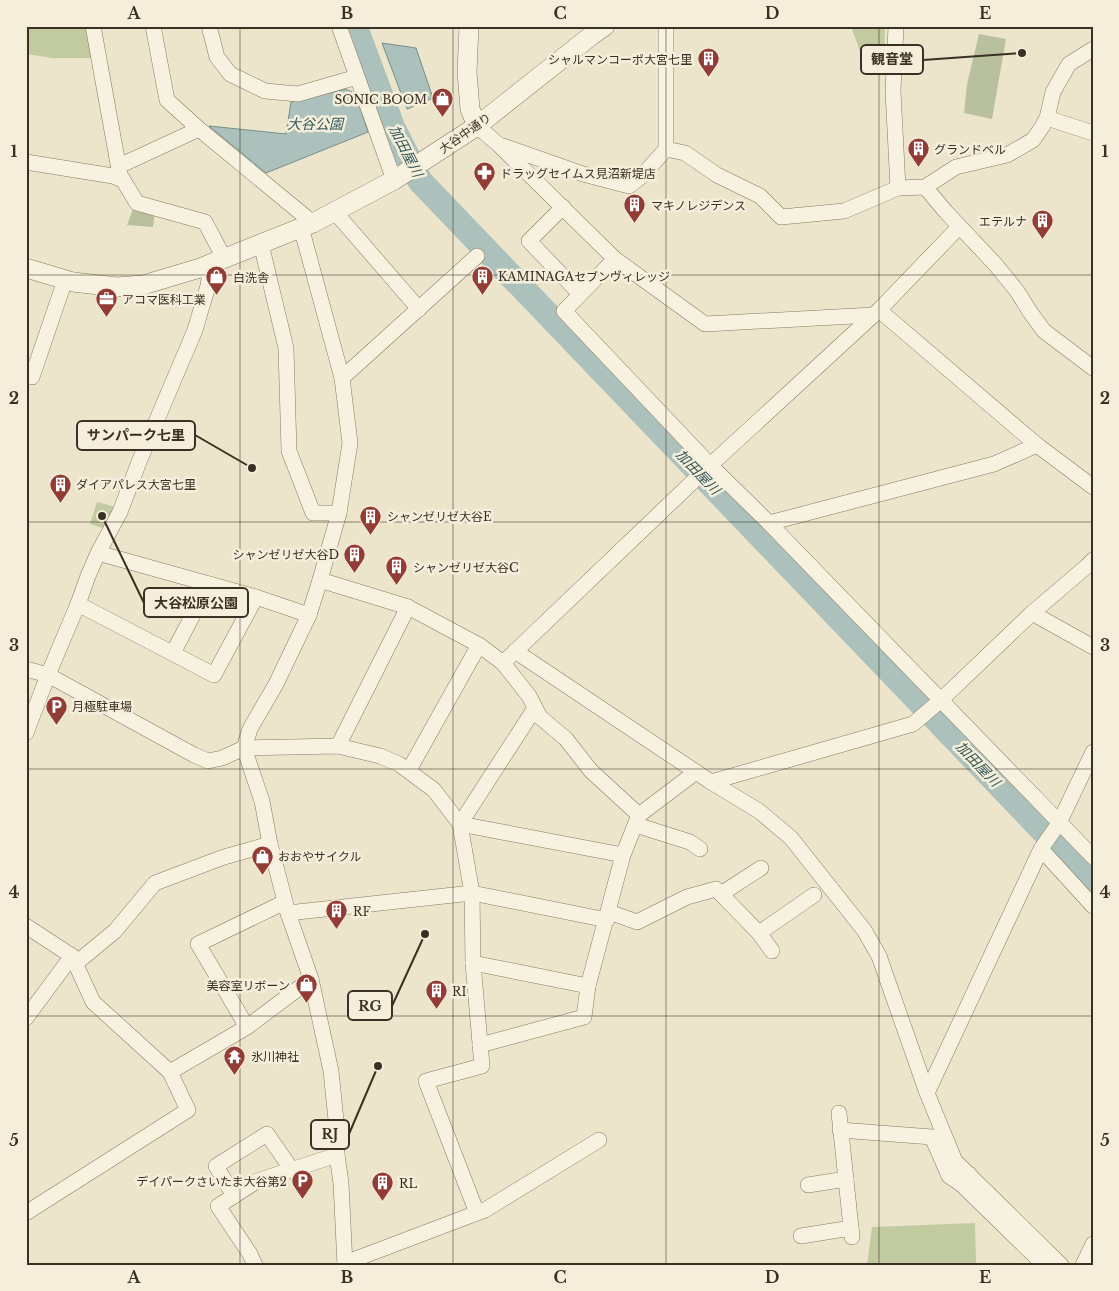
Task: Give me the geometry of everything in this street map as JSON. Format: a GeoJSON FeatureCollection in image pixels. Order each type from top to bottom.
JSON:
{"type":"FeatureCollection","features":[{"type":"Feature","properties":{"kind":"street"},"geometry":{"type":"LineString","coordinates":[[26,733],[98,553],[120,512],[195,330],[217,261],[205,222],[137,203],[121,173],[93,26]]}},
{"type":"Feature","properties":{"kind":"street"},"geometry":{"type":"LineString","coordinates":[[152,26],[167,100],[307,225],[342,378],[350,443],[339,513],[308,615],[276,684],[250,729],[244,748],[262,801],[270,844],[286,908],[311,979],[330,1071],[336,1120],[336,1155],[341,1183],[345,1264],[477,1214],[599,1140]]}},
{"type":"Feature","properties":{"kind":"street"},"geometry":{"type":"LineString","coordinates":[[209,26],[217,57],[230,74],[265,91],[298,94],[356,77]]}},
{"type":"Feature","properties":{"kind":"street"},"geometry":{"type":"LineString","coordinates":[[339,26],[394,180]]}},
{"type":"Feature","properties":{"kind":"street"},"geometry":{"type":"LineString","coordinates":[[469,26],[467,72],[470,109],[477,126],[499,145],[615,259],[705,324],[876,312],[1037,445],[1093,487]]}},
{"type":"Feature","properties":{"kind":"street","name":"大谷中通り"},"geometry":{"type":"LineString","coordinates":[[26,268],[73,282],[117,287],[143,285],[200,268],[307,225],[394,180],[477,126],[605,26]]}},
{"type":"Feature","properties":{"kind":"street"},"geometry":{"type":"LineString","coordinates":[[499,145],[584,174],[628,186],[642,176],[666,149],[666,26]]}},
{"type":"Feature","properties":{"kind":"street"},"geometry":{"type":"LineString","coordinates":[[896,26],[893,91],[898,188]]}},
{"type":"Feature","properties":{"kind":"street"},"geometry":{"type":"LineString","coordinates":[[666,149],[685,153],[717,175],[760,196],[781,217],[844,211],[898,188],[926,187],[956,167],[1007,155],[1033,140],[1047,118],[1053,92],[1069,64],[1093,49]]}},
{"type":"Feature","properties":{"kind":"street"},"geometry":{"type":"LineString","coordinates":[[1047,118],[1093,133]]}},
{"type":"Feature","properties":{"kind":"street"},"geometry":{"type":"LineString","coordinates":[[26,162],[113,176],[200,129]]}},
{"type":"Feature","properties":{"kind":"street"},"geometry":{"type":"LineString","coordinates":[[926,187],[995,264],[1017,291],[1044,331],[1093,368]]}},
{"type":"Feature","properties":{"kind":"street"},"geometry":{"type":"LineString","coordinates":[[563,207],[528,241],[580,294]]}},
{"type":"Feature","properties":{"kind":"street"},"geometry":{"type":"LineString","coordinates":[[334,211],[419,309]]}},
{"type":"Feature","properties":{"kind":"street"},"geometry":{"type":"LineString","coordinates":[[503,663],[704,471],[876,312],[960,227]]}},
{"type":"Feature","properties":{"kind":"street"},"geometry":{"type":"LineString","coordinates":[[260,244],[286,348],[289,451],[313,513],[339,513]]}},
{"type":"Feature","properties":{"kind":"street"},"geometry":{"type":"LineString","coordinates":[[342,378],[477,256]]}},
{"type":"Feature","properties":{"kind":"street"},"geometry":{"type":"LineString","coordinates":[[615,259],[564,311],[704,471],[769,523],[933,707],[1060,823],[1093,857]]}},
{"type":"Feature","properties":{"kind":"street"},"geometry":{"type":"LineString","coordinates":[[26,375],[32,377],[65,280]]}},
{"type":"Feature","properties":{"kind":"street"},"geometry":{"type":"LineString","coordinates":[[769,523],[994,464],[1037,445]]}},
{"type":"Feature","properties":{"kind":"street"},"geometry":{"type":"LineString","coordinates":[[98,553],[256,597],[308,615]]}},
{"type":"Feature","properties":{"kind":"street"},"geometry":{"type":"LineString","coordinates":[[710,782],[914,724],[1032,613],[1093,560]]}},
{"type":"Feature","properties":{"kind":"street"},"geometry":{"type":"LineString","coordinates":[[320,580],[408,607],[479,645],[503,663],[529,696],[540,717],[566,739],[591,771],[638,820],[690,842],[700,849]]}},
{"type":"Feature","properties":{"kind":"street"},"geometry":{"type":"LineString","coordinates":[[173,654],[210,584]]}},
{"type":"Feature","properties":{"kind":"street"},"geometry":{"type":"LineString","coordinates":[[78,604],[214,675],[256,597]]}},
{"type":"Feature","properties":{"kind":"street"},"geometry":{"type":"LineString","coordinates":[[338,746],[408,607]]}},
{"type":"Feature","properties":{"kind":"street"},"geometry":{"type":"LineString","coordinates":[[1032,613],[1093,647]]}},
{"type":"Feature","properties":{"kind":"street"},"geometry":{"type":"LineString","coordinates":[[409,770],[479,645]]}},
{"type":"Feature","properties":{"kind":"street"},"geometry":{"type":"LineString","coordinates":[[515,651],[710,782],[759,811],[792,838],[864,930],[879,956],[927,1092],[955,1161],[965,1179],[1044,1265]]}},
{"type":"Feature","properties":{"kind":"street"},"geometry":{"type":"LineString","coordinates":[[26,669],[48,675],[208,761],[222,758],[244,748],[338,746],[380,756],[399,764],[434,790],[460,824],[472,893],[473,963],[482,1066],[426,1081],[477,1214]]}},
{"type":"Feature","properties":{"kind":"street"},"geometry":{"type":"LineString","coordinates":[[460,824],[535,708]]}},
{"type":"Feature","properties":{"kind":"street"},"geometry":{"type":"LineString","coordinates":[[927,1092],[1041,849],[1060,823],[1093,752]]}},
{"type":"Feature","properties":{"kind":"street"},"geometry":{"type":"LineString","coordinates":[[480,1045],[584,1018],[588,986],[623,856],[638,820],[696,772]]}},
{"type":"Feature","properties":{"kind":"street"},"geometry":{"type":"LineString","coordinates":[[460,824],[623,856]]}},
{"type":"Feature","properties":{"kind":"street"},"geometry":{"type":"LineString","coordinates":[[26,1018],[73,960],[114,931],[155,883],[224,857],[270,844]]}},
{"type":"Feature","properties":{"kind":"street"},"geometry":{"type":"LineString","coordinates":[[1041,849],[1093,906]]}},
{"type":"Feature","properties":{"kind":"street"},"geometry":{"type":"LineString","coordinates":[[721,894],[761,868]]}},
{"type":"Feature","properties":{"kind":"street"},"geometry":{"type":"LineString","coordinates":[[247,1027],[198,944],[286,908],[472,893],[637,922],[687,897],[716,889],[759,933],[772,951]]}},
{"type":"Feature","properties":{"kind":"street"},"geometry":{"type":"LineString","coordinates":[[759,933],[814,895]]}},
{"type":"Feature","properties":{"kind":"street"},"geometry":{"type":"LineString","coordinates":[[26,926],[73,960],[93,1002],[170,1072],[188,1110],[26,1213]]}},
{"type":"Feature","properties":{"kind":"street"},"geometry":{"type":"LineString","coordinates":[[473,963],[588,986]]}},
{"type":"Feature","properties":{"kind":"street"},"geometry":{"type":"LineString","coordinates":[[170,1072],[247,1027],[311,979]]}},
{"type":"Feature","properties":{"kind":"street"},"geometry":{"type":"LineString","coordinates":[[801,1236],[851,1232],[839,1113]]}},
{"type":"Feature","properties":{"kind":"street"},"geometry":{"type":"LineString","coordinates":[[840,1130],[932,1137],[949,1176],[965,1179],[1061,1265]]}},
{"type":"Feature","properties":{"kind":"street"},"geometry":{"type":"LineString","coordinates":[[234,1196],[216,1166],[267,1134],[292,1170]]}},
{"type":"Feature","properties":{"kind":"street"},"geometry":{"type":"LineString","coordinates":[[255,1265],[250,1254],[218,1206],[257,1181],[336,1155]]}},
{"type":"Feature","properties":{"kind":"street"},"geometry":{"type":"LineString","coordinates":[[808,1185],[846,1179]]}},
{"type":"Feature","properties":{"kind":"street"},"geometry":{"type":"LineString","coordinates":[[1083,1265],[1093,1244]]}},
{"type":"Feature","properties":{"kind":"green space"},"geometry":{"type":"Polygon","coordinates":[[[26,26],[90,26],[92,58],[52,58],[26,54],[26,26]]]}},
{"type":"Feature","properties":{"kind":"green space"},"geometry":{"type":"Polygon","coordinates":[[[851,26],[885,26],[884,68],[868,74],[851,26]]]}},
{"type":"Feature","properties":{"kind":"green space"},"geometry":{"type":"Polygon","coordinates":[[[979,34],[1006,39],[992,119],[964,113],[967,84],[979,34]]]}},
{"type":"Feature","properties":{"kind":"green space"},"geometry":{"type":"Polygon","coordinates":[[[134,206],[155,212],[153,227],[127,225],[134,206]]]}},
{"type":"Feature","properties":{"kind":"green space"},"geometry":{"type":"Polygon","coordinates":[[[97,502],[115,507],[106,529],[90,524],[97,502]]]}},
{"type":"Feature","properties":{"kind":"green space"},"geometry":{"type":"Polygon","coordinates":[[[975,1223],[976,1265],[867,1265],[872,1227],[975,1223]]]}},
{"type":"Feature","properties":{"kind":"water"},"geometry":{"type":"Polygon","coordinates":[[[382,43],[416,48],[433,98],[407,109],[382,43]]]}},
{"type":"Feature","properties":{"kind":"water","name":"大谷公園"},"geometry":{"type":"Polygon","coordinates":[[[346,89],[356,94],[368,132],[266,173],[209,126],[286,134],[291,102],[346,89]]]}},
{"type":"Feature","properties":{"kind":"waterway","name":"加田屋川"},"geometry":{"type":"LineString","coordinates":[[355,26],[393,128],[420,181],[1093,883]]}},
{"type":"Feature","properties":{"kind":"place","name":"観音堂"},"geometry":{"type":"Point","coordinates":[1022,53]}},
{"type":"Feature","properties":{"kind":"place","name":"シャルマンコーポ大宮七里"},"geometry":{"type":"Point","coordinates":[708,78]}},
{"type":"Feature","properties":{"kind":"place","name":"SONIC BOOM"},"geometry":{"type":"Point","coordinates":[443,118]}},
{"type":"Feature","properties":{"kind":"place","name":"グランドベル"},"geometry":{"type":"Point","coordinates":[918,168]}},
{"type":"Feature","properties":{"kind":"place","name":"ドラッグセイムス見沼新堤店"},"geometry":{"type":"Point","coordinates":[484,192]}},
{"type":"Feature","properties":{"kind":"place","name":"マキノレジデンス"},"geometry":{"type":"Point","coordinates":[635,224]}},
{"type":"Feature","properties":{"kind":"place","name":"エテルナ"},"geometry":{"type":"Point","coordinates":[1043,240]}},
{"type":"Feature","properties":{"kind":"place","name":"KAMINAGAセブンヴィレッジ"},"geometry":{"type":"Point","coordinates":[482,295]}},
{"type":"Feature","properties":{"kind":"place","name":"白洗舎"},"geometry":{"type":"Point","coordinates":[217,296]}},
{"type":"Feature","properties":{"kind":"place","name":"アコマ医科工業"},"geometry":{"type":"Point","coordinates":[106,318]}},
{"type":"Feature","properties":{"kind":"place","name":"サンパーク七里"},"geometry":{"type":"Point","coordinates":[252,468]}},
{"type":"Feature","properties":{"kind":"place","name":"ダイアパレス大宮七里"},"geometry":{"type":"Point","coordinates":[60,503]}},
{"type":"Feature","properties":{"kind":"place","name":"大谷松原公園"},"geometry":{"type":"Point","coordinates":[102,516]}},
{"type":"Feature","properties":{"kind":"place","name":"シャンゼリゼ大谷E"},"geometry":{"type":"Point","coordinates":[371,535]}},
{"type":"Feature","properties":{"kind":"place","name":"シャンゼリゼ大谷D"},"geometry":{"type":"Point","coordinates":[355,573]}},
{"type":"Feature","properties":{"kind":"place","name":"シャンゼリゼ大谷C"},"geometry":{"type":"Point","coordinates":[397,586]}},
{"type":"Feature","properties":{"kind":"place","name":"月極駐車場"},"geometry":{"type":"Point","coordinates":[56,725]}},
{"type":"Feature","properties":{"kind":"place","name":"おおやサイクル"},"geometry":{"type":"Point","coordinates":[262,875]}},
{"type":"Feature","properties":{"kind":"place","name":"RF"},"geometry":{"type":"Point","coordinates":[337,930]}},
{"type":"Feature","properties":{"kind":"place","name":"RG"},"geometry":{"type":"Point","coordinates":[425,934]}},
{"type":"Feature","properties":{"kind":"place","name":"美容室リボーン"},"geometry":{"type":"Point","coordinates":[306,1004]}},
{"type":"Feature","properties":{"kind":"place","name":"RI"},"geometry":{"type":"Point","coordinates":[436,1010]}},
{"type":"Feature","properties":{"kind":"place","name":"RJ"},"geometry":{"type":"Point","coordinates":[378,1066]}},
{"type":"Feature","properties":{"kind":"place","name":"氷川神社"},"geometry":{"type":"Point","coordinates":[235,1075]}},
{"type":"Feature","properties":{"kind":"place","name":"デイパークさいたま大谷第2"},"geometry":{"type":"Point","coordinates":[303,1200]}},
{"type":"Feature","properties":{"kind":"place","name":"RL"},"geometry":{"type":"Point","coordinates":[383,1202]}}]}
